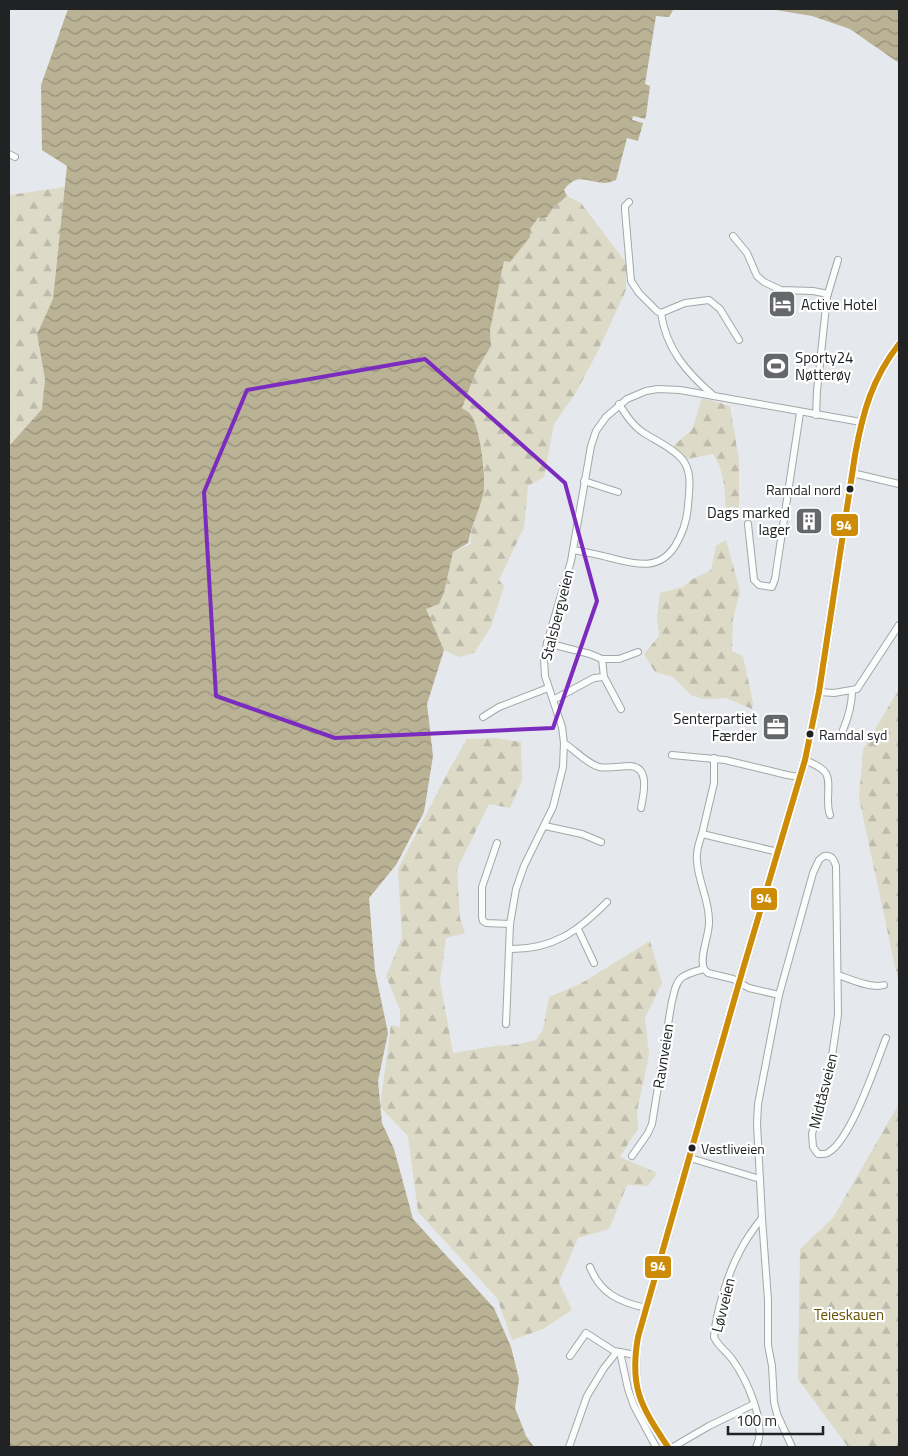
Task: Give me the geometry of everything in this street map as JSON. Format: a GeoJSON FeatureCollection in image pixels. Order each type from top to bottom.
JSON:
{"type":"FeatureCollection","features":[{"type":"Feature","properties":{"kind":"main road"},"geometry":{"type":"LineString","coordinates":[[668,1447],[642,1402],[636,1382],[635,1355],[646,1308],[805,760],[819,692],[852,473],[867,399],[880,371],[899,344]]}},
{"type":"Feature","properties":{"kind":"street"},"geometry":{"type":"LineString","coordinates":[[629,202],[625,210],[628,263],[632,281],[638,293],[656,311],[661,313],[685,303],[709,300],[720,309],[739,340]]}},
{"type":"Feature","properties":{"kind":"street"},"geometry":{"type":"LineString","coordinates":[[733,236],[747,253],[757,276],[764,282],[781,290],[813,291],[828,294]]}},
{"type":"Feature","properties":{"kind":"street"},"geometry":{"type":"LineString","coordinates":[[816,415],[828,294],[838,260]]}},
{"type":"Feature","properties":{"kind":"street"},"geometry":{"type":"LineString","coordinates":[[661,313],[665,333],[680,362],[714,396]]}},
{"type":"Feature","properties":{"kind":"street","name":"Stalsbergveien"},"geometry":{"type":"LineString","coordinates":[[506,1024],[510,924],[516,889],[524,866],[553,807],[560,780],[564,743],[562,727],[548,688],[544,667],[547,642],[573,550],[584,481],[596,431],[619,404],[636,394],[658,389],[680,390],[800,413],[861,422]]}},
{"type":"Feature","properties":{"kind":"street"},"geometry":{"type":"LineString","coordinates":[[573,550],[631,563],[653,563],[670,553],[679,540],[685,524],[690,484],[685,464],[674,451],[636,427],[619,404]]}},
{"type":"Feature","properties":{"kind":"street"},"geometry":{"type":"LineString","coordinates":[[748,524],[754,580],[759,586],[772,587],[775,579],[800,413]]}},
{"type":"Feature","properties":{"kind":"street"},"geometry":{"type":"LineString","coordinates":[[852,473],[899,484]]}},
{"type":"Feature","properties":{"kind":"street"},"geometry":{"type":"LineString","coordinates":[[584,481],[618,492]]}},
{"type":"Feature","properties":{"kind":"street"},"geometry":{"type":"LineString","coordinates":[[819,692],[834,693],[852,690],[859,686],[899,625]]}},
{"type":"Feature","properties":{"kind":"street"},"geometry":{"type":"LineString","coordinates":[[547,642],[602,659],[619,659],[638,652]]}},
{"type":"Feature","properties":{"kind":"street"},"geometry":{"type":"LineString","coordinates":[[602,659],[604,677],[621,709]]}},
{"type":"Feature","properties":{"kind":"street"},"geometry":{"type":"LineString","coordinates":[[553,700],[594,678],[604,677]]}},
{"type":"Feature","properties":{"kind":"street"},"geometry":{"type":"LineString","coordinates":[[483,717],[499,707],[548,688]]}},
{"type":"Feature","properties":{"kind":"street"},"geometry":{"type":"LineString","coordinates":[[843,730],[848,716],[852,690]]}},
{"type":"Feature","properties":{"kind":"street"},"geometry":{"type":"LineString","coordinates":[[564,743],[600,767],[633,766],[639,769],[644,780],[641,808]]}},
{"type":"Feature","properties":{"kind":"street"},"geometry":{"type":"LineString","coordinates":[[672,755],[714,758],[800,777]]}},
{"type":"Feature","properties":{"kind":"street"},"geometry":{"type":"LineString","coordinates":[[714,758],[714,783],[697,861],[708,905],[709,919],[703,960],[704,969],[754,989],[779,995],[758,1104],[760,1179],[768,1300],[767,1336],[772,1366],[774,1402],[777,1414],[792,1447]]}},
{"type":"Feature","properties":{"kind":"street"},"geometry":{"type":"LineString","coordinates":[[805,760],[822,768],[827,774],[828,809],[830,815]]}},
{"type":"Feature","properties":{"kind":"street"},"geometry":{"type":"LineString","coordinates":[[545,826],[586,835],[601,842]]}},
{"type":"Feature","properties":{"kind":"street"},"geometry":{"type":"LineString","coordinates":[[702,834],[778,852]]}},
{"type":"Feature","properties":{"kind":"street"},"geometry":{"type":"LineString","coordinates":[[498,843],[482,887],[482,917],[483,922],[486,923],[510,924]]}},
{"type":"Feature","properties":{"kind":"street","name":"Midtåsveien"},"geometry":{"type":"LineString","coordinates":[[779,995],[813,873],[819,860],[826,856],[831,857],[835,860],[836,866],[838,1015],[828,1078],[812,1138],[813,1147],[818,1154],[827,1154],[831,1151],[847,1130],[861,1101],[886,1038]]}},
{"type":"Feature","properties":{"kind":"street"},"geometry":{"type":"LineString","coordinates":[[509,949],[526,949],[555,941],[578,929],[607,902]]}},
{"type":"Feature","properties":{"kind":"street"},"geometry":{"type":"LineString","coordinates":[[578,929],[594,963]]}},
{"type":"Feature","properties":{"kind":"street","name":"Ravnveien"},"geometry":{"type":"LineString","coordinates":[[632,1156],[652,1124],[676,984],[686,973],[704,969]]}},
{"type":"Feature","properties":{"kind":"street"},"geometry":{"type":"LineString","coordinates":[[838,975],[872,986],[884,985]]}},
{"type":"Feature","properties":{"kind":"street"},"geometry":{"type":"LineString","coordinates":[[690,1158],[760,1179]]}},
{"type":"Feature","properties":{"kind":"street","name":"Løvveien"},"geometry":{"type":"LineString","coordinates":[[756,1447],[760,1434],[760,1422],[753,1398],[734,1361],[714,1337],[732,1267],[741,1248],[762,1218]]}},
{"type":"Feature","properties":{"kind":"street"},"geometry":{"type":"LineString","coordinates":[[590,1266],[597,1282],[605,1291],[646,1308]]}},
{"type":"Feature","properties":{"kind":"street"},"geometry":{"type":"LineString","coordinates":[[570,1356],[586,1333],[614,1351],[635,1355]]}},
{"type":"Feature","properties":{"kind":"street"},"geometry":{"type":"LineString","coordinates":[[569,1447],[587,1396],[604,1368],[614,1355],[620,1352]]}},
{"type":"Feature","properties":{"kind":"street"},"geometry":{"type":"LineString","coordinates":[[620,1352],[628,1389],[634,1406],[656,1447]]}},
{"type":"Feature","properties":{"kind":"street"},"geometry":{"type":"LineString","coordinates":[[673,1447],[709,1426],[752,1405]]}},
{"type":"Feature","properties":{"kind":"highlighted area"},"geometry":{"type":"Polygon","coordinates":[[[425,359],[565,483],[597,601],[553,728],[335,738],[216,696],[204,492],[247,390],[425,359]]]}},
{"type":"Feature","properties":{"kind":"green space"},"geometry":{"type":"Polygon","coordinates":[[[65,187],[53,299],[37,334],[45,379],[42,409],[9,446],[9,195],[65,187]]]}},
{"type":"Feature","properties":{"kind":"green space"},"geometry":{"type":"Polygon","coordinates":[[[567,196],[581,203],[626,263],[626,290],[596,355],[575,394],[554,424],[544,477],[528,486],[524,527],[499,580],[504,586],[491,627],[474,653],[459,657],[444,650],[426,609],[439,604],[444,594],[453,552],[471,544],[471,531],[481,490],[484,465],[477,428],[471,416],[462,408],[476,371],[491,346],[490,330],[504,260],[539,217],[547,217],[553,208],[567,196]]]}},
{"type":"Feature","properties":{"kind":"green space"},"geometry":{"type":"Polygon","coordinates":[[[702,398],[730,406],[739,461],[739,508],[733,506],[727,510],[722,473],[713,454],[687,459],[673,446],[692,430],[702,398]]]}},
{"type":"Feature","properties":{"kind":"green space"},"geometry":{"type":"Polygon","coordinates":[[[726,540],[740,591],[733,619],[732,651],[743,656],[753,703],[752,709],[726,698],[703,699],[691,695],[673,677],[655,672],[644,654],[659,636],[657,616],[660,593],[683,587],[691,580],[711,570],[716,546],[726,540]]]}},
{"type":"Feature","properties":{"kind":"green space"},"geometry":{"type":"Polygon","coordinates":[[[899,689],[899,985],[859,798],[863,750],[899,689]]]}},
{"type":"Feature","properties":{"kind":"green space"},"geometry":{"type":"Polygon","coordinates":[[[496,738],[521,742],[522,780],[510,808],[489,804],[457,869],[460,918],[465,933],[446,938],[440,981],[453,1053],[536,1040],[543,1029],[549,997],[580,984],[650,941],[662,983],[645,1018],[649,1055],[637,1111],[638,1128],[620,1157],[657,1173],[648,1186],[627,1185],[609,1229],[578,1238],[559,1282],[572,1310],[543,1329],[512,1340],[497,1298],[418,1212],[408,1136],[380,1107],[391,1025],[400,1027],[400,1010],[386,976],[402,938],[398,869],[467,739],[496,738]]]}},
{"type":"Feature","properties":{"kind":"green space","name":"Teieskauen"},"geometry":{"type":"Polygon","coordinates":[[[899,1098],[899,1447],[848,1447],[798,1379],[800,1249],[833,1218],[897,1107],[899,1098]]]}},
{"type":"Feature","properties":{"kind":"water"},"geometry":{"type":"Polygon","coordinates":[[[68,9],[691,9],[673,10],[669,17],[656,16],[645,84],[650,86],[646,116],[645,119],[633,116],[632,120],[643,123],[638,141],[627,138],[616,180],[604,183],[582,179],[573,181],[564,190],[567,196],[553,208],[547,217],[538,218],[530,229],[530,237],[510,262],[504,261],[490,330],[491,346],[476,371],[462,408],[470,414],[474,421],[480,441],[484,478],[483,495],[468,543],[453,552],[444,593],[439,604],[426,609],[444,650],[427,704],[433,756],[424,812],[396,865],[369,898],[375,971],[388,1033],[378,1081],[382,1123],[394,1149],[413,1219],[494,1308],[511,1347],[519,1379],[515,1408],[526,1436],[534,1447],[9,1447],[9,446],[42,409],[45,379],[37,334],[53,299],[67,166],[42,150],[41,85],[68,9]]]}},
{"type":"Feature","properties":{"kind":"water"},"geometry":{"type":"Polygon","coordinates":[[[770,9],[899,9],[899,63],[850,29],[812,16],[770,9]]]}},
{"type":"Feature","properties":{"kind":"transit line","name":"94"},"geometry":{"type":"LineString","coordinates":[[668,1447],[644,1408],[636,1383],[635,1370],[638,1337],[805,760],[819,692],[861,424],[875,383],[899,344]]}},
{"type":"Feature","properties":{"kind":"place","name":"Active Hotel"},"geometry":{"type":"Point","coordinates":[782,304]}},
{"type":"Feature","properties":{"kind":"place","name":"Sporty24 Nøtterøy"},"geometry":{"type":"Point","coordinates":[776,366]}},
{"type":"Feature","properties":{"kind":"place","name":"Ramdal nord"},"geometry":{"type":"Point","coordinates":[850,489]}},
{"type":"Feature","properties":{"kind":"place","name":"Dags marked lager"},"geometry":{"type":"Point","coordinates":[809,521]}},
{"type":"Feature","properties":{"kind":"place","name":"Senterpartiet Færder"},"geometry":{"type":"Point","coordinates":[776,727]}},
{"type":"Feature","properties":{"kind":"place","name":"Ramdal syd"},"geometry":{"type":"Point","coordinates":[810,734]}},
{"type":"Feature","properties":{"kind":"place","name":"Vestliveien"},"geometry":{"type":"Point","coordinates":[692,1148]}}]}
